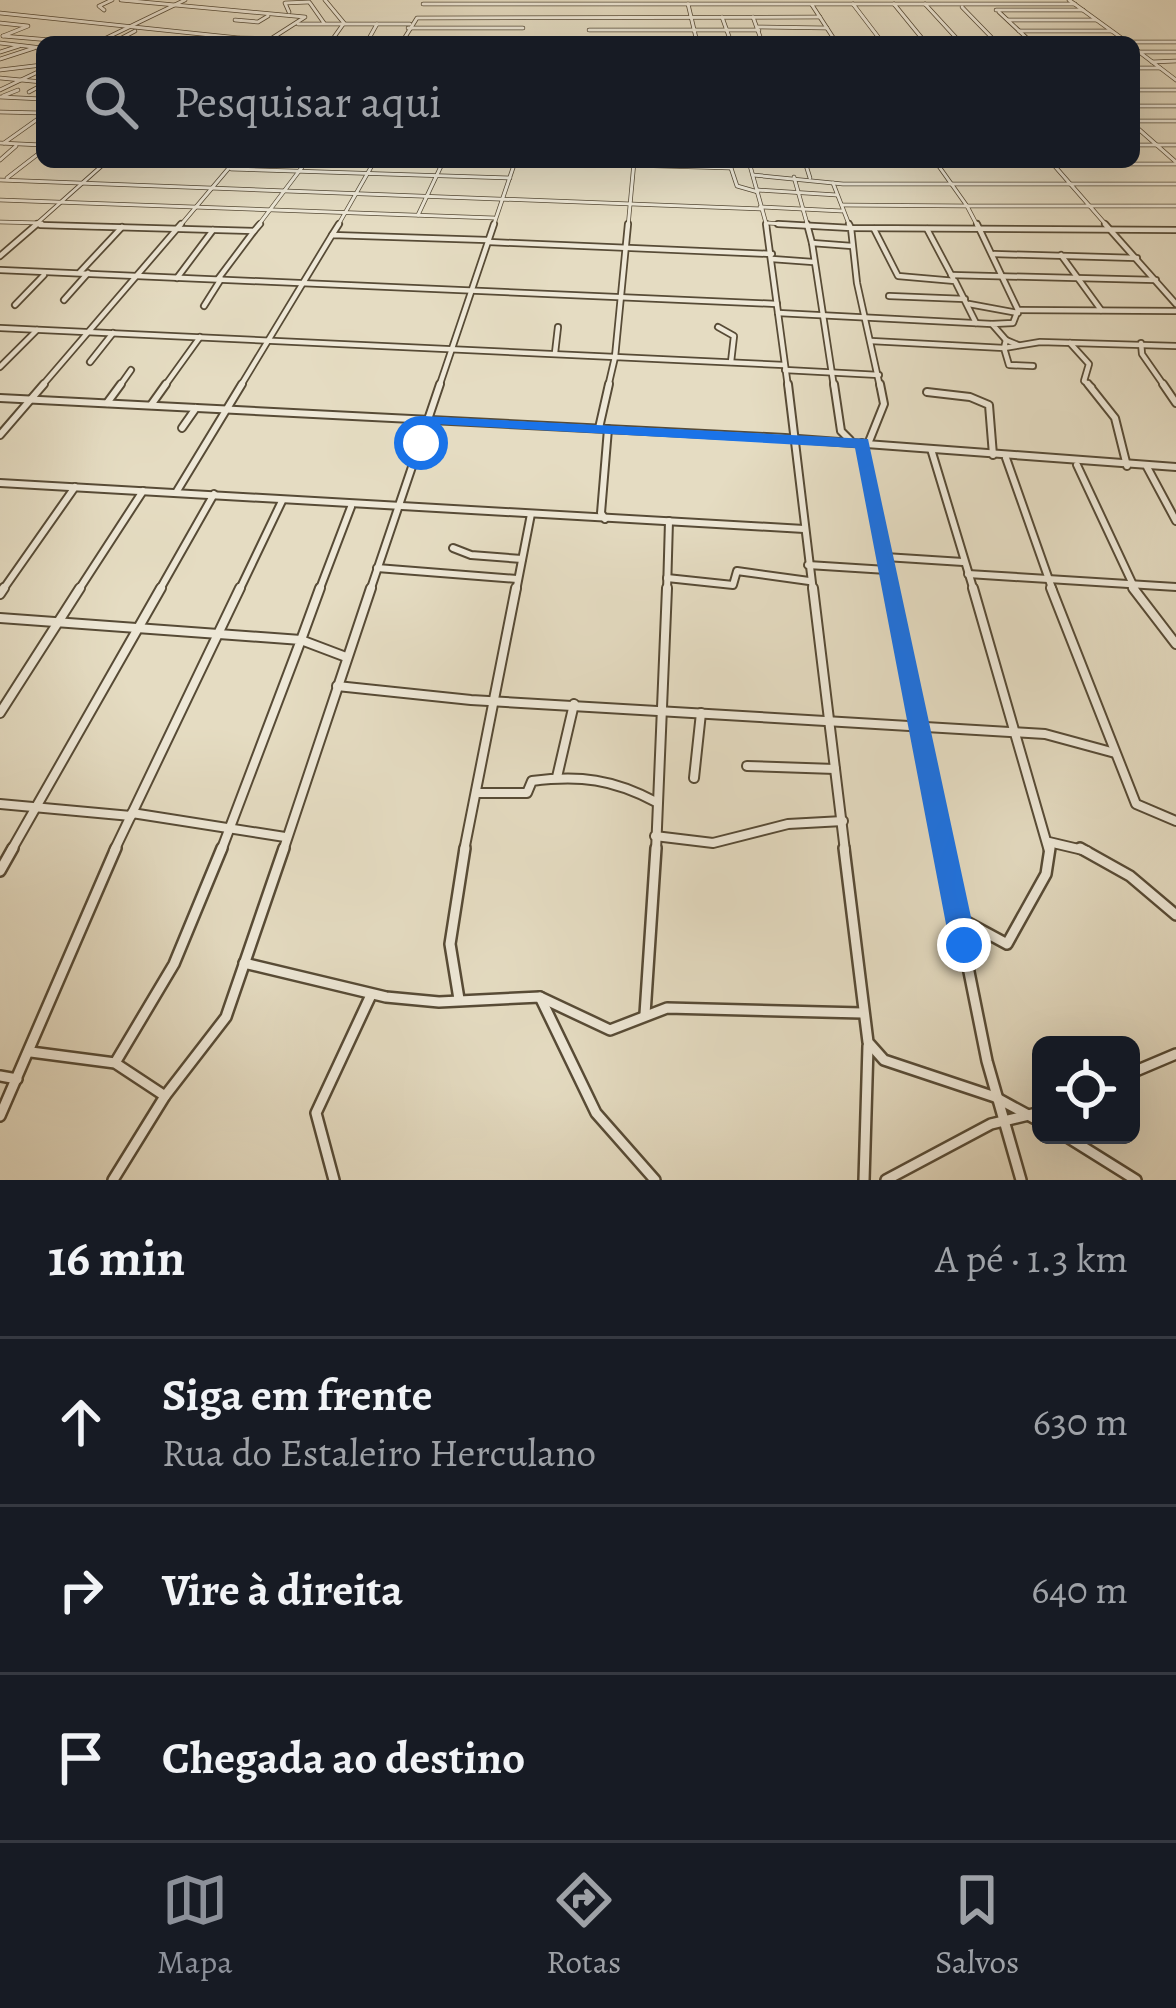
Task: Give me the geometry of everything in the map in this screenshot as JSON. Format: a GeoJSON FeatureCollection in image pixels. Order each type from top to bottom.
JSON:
{"type":"FeatureCollection","features":[{"type":"Feature","properties":{"kind":"street"},"geometry":{"type":"LineString","coordinates":[[104,10],[98,7],[112,0]]}},
{"type":"Feature","properties":{"kind":"street"},"geometry":{"type":"LineString","coordinates":[[121,0],[305,17],[276,36]]}},
{"type":"Feature","properties":{"kind":"street"},"geometry":{"type":"LineString","coordinates":[[109,36],[185,0]]}},
{"type":"Feature","properties":{"kind":"street"},"geometry":{"type":"LineString","coordinates":[[325,0],[343,24]]}},
{"type":"Feature","properties":{"kind":"street"},"geometry":{"type":"LineString","coordinates":[[289,12],[285,3],[309,1],[324,22]]}},
{"type":"Feature","properties":{"kind":"street"},"geometry":{"type":"LineString","coordinates":[[422,2],[1072,2],[1118,36]]}},
{"type":"Feature","properties":{"kind":"street"},"geometry":{"type":"LineString","coordinates":[[422,2],[431,17]]}},
{"type":"Feature","properties":{"kind":"street"},"geometry":{"type":"LineString","coordinates":[[809,2],[832,36]]}},
{"type":"Feature","properties":{"kind":"street"},"geometry":{"type":"LineString","coordinates":[[989,2],[1024,36]]}},
{"type":"Feature","properties":{"kind":"street"},"geometry":{"type":"LineString","coordinates":[[920,3],[954,36]]}},
{"type":"Feature","properties":{"kind":"street"},"geometry":{"type":"LineString","coordinates":[[580,4],[580,17]]}},
{"type":"Feature","properties":{"kind":"street"},"geometry":{"type":"LineString","coordinates":[[688,4],[696,36]]}},
{"type":"Feature","properties":{"kind":"street"},"geometry":{"type":"LineString","coordinates":[[853,4],[877,36]]}},
{"type":"Feature","properties":{"kind":"street"},"geometry":{"type":"LineString","coordinates":[[894,4],[920,36]]}},
{"type":"Feature","properties":{"kind":"street"},"geometry":{"type":"LineString","coordinates":[[960,4],[991,36]]}},
{"type":"Feature","properties":{"kind":"street"},"geometry":{"type":"LineString","coordinates":[[996,10],[1083,10]]}},
{"type":"Feature","properties":{"kind":"street"},"geometry":{"type":"LineString","coordinates":[[0,13],[217,36]]}},
{"type":"Feature","properties":{"kind":"street"},"geometry":{"type":"LineString","coordinates":[[235,20],[258,22],[272,14]]}},
{"type":"Feature","properties":{"kind":"street"},"geometry":{"type":"LineString","coordinates":[[405,36],[413,18],[431,17],[820,17]]}},
{"type":"Feature","properties":{"kind":"street"},"geometry":{"type":"LineString","coordinates":[[522,36],[524,17]]}},
{"type":"Feature","properties":{"kind":"street"},"geometry":{"type":"LineString","coordinates":[[589,36],[590,17]]}},
{"type":"Feature","properties":{"kind":"street"},"geometry":{"type":"LineString","coordinates":[[722,17],[729,36]]}},
{"type":"Feature","properties":{"kind":"street"},"geometry":{"type":"LineString","coordinates":[[753,17],[761,36]]}},
{"type":"Feature","properties":{"kind":"street"},"geometry":{"type":"LineString","coordinates":[[1,39],[52,19]]}},
{"type":"Feature","properties":{"kind":"street"},"geometry":{"type":"LineString","coordinates":[[1008,20],[1096,20]]}},
{"type":"Feature","properties":{"kind":"street"},"geometry":{"type":"LineString","coordinates":[[0,22],[28,26]]}},
{"type":"Feature","properties":{"kind":"street"},"geometry":{"type":"LineString","coordinates":[[0,30],[17,24]]}},
{"type":"Feature","properties":{"kind":"street"},"geometry":{"type":"LineString","coordinates":[[295,24],[523,28]]}},
{"type":"Feature","properties":{"kind":"street"},"geometry":{"type":"LineString","coordinates":[[335,36],[343,24]]}},
{"type":"Feature","properties":{"kind":"street"},"geometry":{"type":"LineString","coordinates":[[371,36],[377,24]]}},
{"type":"Feature","properties":{"kind":"street"},"geometry":{"type":"LineString","coordinates":[[589,30],[827,28]]}},
{"type":"Feature","properties":{"kind":"street"},"geometry":{"type":"LineString","coordinates":[[125,36],[138,29]]}},
{"type":"Feature","properties":{"kind":"street"},"geometry":{"type":"LineString","coordinates":[[555,36],[556,31]]}},
{"type":"Feature","properties":{"kind":"street"},"geometry":{"type":"LineString","coordinates":[[1019,31],[1111,31]]}},
{"type":"Feature","properties":{"kind":"street"},"geometry":{"type":"LineString","coordinates":[[1054,31],[1060,36]]}},
{"type":"Feature","properties":{"kind":"street"},"geometry":{"type":"LineString","coordinates":[[1,39],[35,40]]}},
{"type":"Feature","properties":{"kind":"street"},"geometry":{"type":"LineString","coordinates":[[1,39],[36,48]]}},
{"type":"Feature","properties":{"kind":"street"},"geometry":{"type":"LineString","coordinates":[[0,66],[21,45],[35,40]]}},
{"type":"Feature","properties":{"kind":"street"},"geometry":{"type":"LineString","coordinates":[[1140,42],[1176,42]]}},
{"type":"Feature","properties":{"kind":"street"},"geometry":{"type":"LineString","coordinates":[[0,66],[36,49]]}},
{"type":"Feature","properties":{"kind":"street"},"geometry":{"type":"LineString","coordinates":[[1140,51],[1176,52]]}},
{"type":"Feature","properties":{"kind":"street"},"geometry":{"type":"LineString","coordinates":[[1140,53],[1176,80]]}},
{"type":"Feature","properties":{"kind":"street"},"geometry":{"type":"LineString","coordinates":[[1152,62],[1176,62]]}},
{"type":"Feature","properties":{"kind":"street"},"geometry":{"type":"LineString","coordinates":[[0,66],[36,69]]}},
{"type":"Feature","properties":{"kind":"street"},"geometry":{"type":"LineString","coordinates":[[0,66],[9,72]]}},
{"type":"Feature","properties":{"kind":"street"},"geometry":{"type":"LineString","coordinates":[[0,66],[36,83]]}},
{"type":"Feature","properties":{"kind":"street"},"geometry":{"type":"LineString","coordinates":[[1140,68],[1176,71]]}},
{"type":"Feature","properties":{"kind":"street"},"geometry":{"type":"LineString","coordinates":[[0,90],[36,73]]}},
{"type":"Feature","properties":{"kind":"street"},"geometry":{"type":"LineString","coordinates":[[28,92],[36,87]]}},
{"type":"Feature","properties":{"kind":"street"},"geometry":{"type":"LineString","coordinates":[[18,90],[0,97],[36,98]]}},
{"type":"Feature","properties":{"kind":"street"},"geometry":{"type":"LineString","coordinates":[[1140,90],[1176,90]]}},
{"type":"Feature","properties":{"kind":"street"},"geometry":{"type":"LineString","coordinates":[[1140,106],[1176,106]]}},
{"type":"Feature","properties":{"kind":"street"},"geometry":{"type":"LineString","coordinates":[[1,112],[36,114]]}},
{"type":"Feature","properties":{"kind":"street"},"geometry":{"type":"LineString","coordinates":[[2,144],[36,118]]}},
{"type":"Feature","properties":{"kind":"street"},"geometry":{"type":"LineString","coordinates":[[1140,125],[1175,122]]}},
{"type":"Feature","properties":{"kind":"street"},"geometry":{"type":"LineString","coordinates":[[1140,130],[1176,162]]}},
{"type":"Feature","properties":{"kind":"street"},"geometry":{"type":"LineString","coordinates":[[2,144],[36,147]]}},
{"type":"Feature","properties":{"kind":"street"},"geometry":{"type":"LineString","coordinates":[[0,160],[19,144]]}},
{"type":"Feature","properties":{"kind":"street"},"geometry":{"type":"LineString","coordinates":[[1140,145],[1176,145]]}},
{"type":"Feature","properties":{"kind":"street"},"geometry":{"type":"LineString","coordinates":[[3,180],[36,153]]}},
{"type":"Feature","properties":{"kind":"street"},"geometry":{"type":"LineString","coordinates":[[1140,162],[1176,162]]}},
{"type":"Feature","properties":{"kind":"street"},"geometry":{"type":"LineString","coordinates":[[0,256],[99,168]]}},
{"type":"Feature","properties":{"kind":"street"},"geometry":{"type":"LineString","coordinates":[[204,305],[301,168]]}},
{"type":"Feature","properties":{"kind":"street"},"geometry":{"type":"LineString","coordinates":[[177,491],[370,168]]}},
{"type":"Feature","properties":{"kind":"street"},"geometry":{"type":"LineString","coordinates":[[418,215],[440,168]]}},
{"type":"Feature","properties":{"kind":"street"},"geometry":{"type":"LineString","coordinates":[[113,1180],[165,1096],[226,1017],[513,168]]}},
{"type":"Feature","properties":{"kind":"street"},"geometry":{"type":"LineString","coordinates":[[600,517],[603,429],[628,247],[634,168]]}},
{"type":"Feature","properties":{"kind":"street"},"geometry":{"type":"LineString","coordinates":[[729,168],[738,188],[837,195]]}},
{"type":"Feature","properties":{"kind":"street"},"geometry":{"type":"LineString","coordinates":[[751,168],[768,223],[868,1042],[869,1080],[861,1126],[864,1180]]}},
{"type":"Feature","properties":{"kind":"street"},"geometry":{"type":"LineString","coordinates":[[787,168],[800,193],[812,243],[841,431],[834,442]]}},
{"type":"Feature","properties":{"kind":"street"},"geometry":{"type":"LineString","coordinates":[[807,168],[810,178]]}},
{"type":"Feature","properties":{"kind":"street"},"geometry":{"type":"LineString","coordinates":[[778,314],[1013,323],[1018,312],[1006,278],[941,168]]}},
{"type":"Feature","properties":{"kind":"street"},"geometry":{"type":"LineString","coordinates":[[1056,168],[1176,308]]}},
{"type":"Feature","properties":{"kind":"street"},"geometry":{"type":"LineString","coordinates":[[0,435],[230,169],[510,178]]}},
{"type":"Feature","properties":{"kind":"street"},"geometry":{"type":"LineString","coordinates":[[753,175],[952,184],[1176,184]]}},
{"type":"Feature","properties":{"kind":"street"},"geometry":{"type":"LineString","coordinates":[[3,180],[803,209],[1176,206]]}},
{"type":"Feature","properties":{"kind":"street"},"geometry":{"type":"LineString","coordinates":[[0,190],[14,180]]}},
{"type":"Feature","properties":{"kind":"street"},"geometry":{"type":"LineString","coordinates":[[832,181],[852,231],[884,404],[861,443],[995,1097],[1021,1180]]}},
{"type":"Feature","properties":{"kind":"street"},"geometry":{"type":"LineString","coordinates":[[0,200],[494,218]]}},
{"type":"Feature","properties":{"kind":"street"},"geometry":{"type":"LineString","coordinates":[[0,221],[254,231]]}},
{"type":"Feature","properties":{"kind":"street"},"geometry":{"type":"LineString","coordinates":[[768,223],[852,231],[1176,230]]}},
{"type":"Feature","properties":{"kind":"street"},"geometry":{"type":"LineString","coordinates":[[79,273],[122,227]]}},
{"type":"Feature","properties":{"kind":"street"},"geometry":{"type":"LineString","coordinates":[[874,229],[898,276],[1156,280]]}},
{"type":"Feature","properties":{"kind":"street"},"geometry":{"type":"LineString","coordinates":[[927,229],[976,323]]}},
{"type":"Feature","properties":{"kind":"street"},"geometry":{"type":"LineString","coordinates":[[177,278],[213,230]]}},
{"type":"Feature","properties":{"kind":"street"},"geometry":{"type":"LineString","coordinates":[[490,230],[502,239]]}},
{"type":"Feature","properties":{"kind":"street"},"geometry":{"type":"LineString","coordinates":[[1165,230],[1176,241]]}},
{"type":"Feature","properties":{"kind":"street"},"geometry":{"type":"LineString","coordinates":[[332,235],[760,251],[813,262]]}},
{"type":"Feature","properties":{"kind":"street"},"geometry":{"type":"LineString","coordinates":[[812,243],[852,246]]}},
{"type":"Feature","properties":{"kind":"street"},"geometry":{"type":"LineString","coordinates":[[994,254],[1137,258]]}},
{"type":"Feature","properties":{"kind":"street"},"geometry":{"type":"LineString","coordinates":[[1061,255],[1101,310]]}},
{"type":"Feature","properties":{"kind":"street"},"geometry":{"type":"LineString","coordinates":[[0,270],[777,304]]}},
{"type":"Feature","properties":{"kind":"street"},"geometry":{"type":"LineString","coordinates":[[15,304],[46,272]]}},
{"type":"Feature","properties":{"kind":"street"},"geometry":{"type":"LineString","coordinates":[[64,300],[88,273]]}},
{"type":"Feature","properties":{"kind":"street"},"geometry":{"type":"LineString","coordinates":[[889,296],[966,301],[1018,312],[1176,308]]}},
{"type":"Feature","properties":{"kind":"street"},"geometry":{"type":"LineString","coordinates":[[992,324],[1005,344],[1009,365],[1033,366]]}},
{"type":"Feature","properties":{"kind":"street"},"geometry":{"type":"LineString","coordinates":[[554,354],[557,327]]}},
{"type":"Feature","properties":{"kind":"street"},"geometry":{"type":"LineString","coordinates":[[718,327],[734,336],[730,363]]}},
{"type":"Feature","properties":{"kind":"street"},"geometry":{"type":"LineString","coordinates":[[0,328],[730,363],[879,375]]}},
{"type":"Feature","properties":{"kind":"street"},"geometry":{"type":"LineString","coordinates":[[0,367],[37,330]]}},
{"type":"Feature","properties":{"kind":"street"},"geometry":{"type":"LineString","coordinates":[[90,362],[113,333]]}},
{"type":"Feature","properties":{"kind":"street"},"geometry":{"type":"LineString","coordinates":[[151,406],[200,337]]}},
{"type":"Feature","properties":{"kind":"street"},"geometry":{"type":"LineString","coordinates":[[871,341],[1176,346]]}},
{"type":"Feature","properties":{"kind":"street"},"geometry":{"type":"LineString","coordinates":[[1070,343],[1089,365],[1084,381],[1109,402],[1127,466]]}},
{"type":"Feature","properties":{"kind":"street"},"geometry":{"type":"LineString","coordinates":[[1141,343],[1142,354],[1176,403]]}},
{"type":"Feature","properties":{"kind":"street"},"geometry":{"type":"LineString","coordinates":[[107,404],[131,370]]}},
{"type":"Feature","properties":{"kind":"street"},"geometry":{"type":"LineString","coordinates":[[928,392],[970,397],[989,405],[993,455]]}},
{"type":"Feature","properties":{"kind":"street"},"geometry":{"type":"LineString","coordinates":[[0,398],[793,438],[1076,464],[1176,467]]}},
{"type":"Feature","properties":{"kind":"street"},"geometry":{"type":"LineString","coordinates":[[182,428],[196,408]]}},
{"type":"Feature","properties":{"kind":"street"},"geometry":{"type":"LineString","coordinates":[[841,431],[861,443]]}},
{"type":"Feature","properties":{"kind":"street"},"geometry":{"type":"LineString","coordinates":[[931,448],[1049,842],[1046,874],[1006,944],[956,917]]}},
{"type":"Feature","properties":{"kind":"street"},"geometry":{"type":"LineString","coordinates":[[1006,458],[1047,578],[1138,807],[1155,809],[1176,821]]}},
{"type":"Feature","properties":{"kind":"street"},"geometry":{"type":"LineString","coordinates":[[1076,464],[1131,584],[1176,644]]}},
{"type":"Feature","properties":{"kind":"street"},"geometry":{"type":"LineString","coordinates":[[1147,467],[1175,518]]}},
{"type":"Feature","properties":{"kind":"street"},"geometry":{"type":"LineString","coordinates":[[2,486],[177,491],[352,507],[804,529]]}},
{"type":"Feature","properties":{"kind":"street"},"geometry":{"type":"LineString","coordinates":[[0,593],[75,487]]}},
{"type":"Feature","properties":{"kind":"street"},"geometry":{"type":"LineString","coordinates":[[0,713],[143,491]]}},
{"type":"Feature","properties":{"kind":"street"},"geometry":{"type":"LineString","coordinates":[[0,871],[214,494]]}},
{"type":"Feature","properties":{"kind":"street"},"geometry":{"type":"LineString","coordinates":[[0,1116],[31,1052],[70,947],[282,501]]}},
{"type":"Feature","properties":{"kind":"street"},"geometry":{"type":"LineString","coordinates":[[115,1063],[167,983],[201,910],[352,507]]}},
{"type":"Feature","properties":{"kind":"street"},"geometry":{"type":"LineString","coordinates":[[459,1000],[450,944],[458,883],[532,514]]}},
{"type":"Feature","properties":{"kind":"street"},"geometry":{"type":"LineString","coordinates":[[645,1017],[669,521]]}},
{"type":"Feature","properties":{"kind":"street"},"geometry":{"type":"LineString","coordinates":[[453,548],[471,555],[521,559]]}},
{"type":"Feature","properties":{"kind":"street"},"geometry":{"type":"LineString","coordinates":[[885,557],[963,562]]}},
{"type":"Feature","properties":{"kind":"street"},"geometry":{"type":"LineString","coordinates":[[808,566],[887,570]]}},
{"type":"Feature","properties":{"kind":"street"},"geometry":{"type":"LineString","coordinates":[[377,568],[518,579]]}},
{"type":"Feature","properties":{"kind":"street"},"geometry":{"type":"LineString","coordinates":[[667,578],[733,585],[737,571],[809,581]]}},
{"type":"Feature","properties":{"kind":"street"},"geometry":{"type":"LineString","coordinates":[[968,574],[1176,587]]}},
{"type":"Feature","properties":{"kind":"street"},"geometry":{"type":"LineString","coordinates":[[0,618],[301,640],[346,657]]}},
{"type":"Feature","properties":{"kind":"street"},"geometry":{"type":"LineString","coordinates":[[337,686],[471,700],[1014,732],[1054,736],[1115,753]]}},
{"type":"Feature","properties":{"kind":"street"},"geometry":{"type":"LineString","coordinates":[[557,778],[574,704]]}},
{"type":"Feature","properties":{"kind":"street"},"geometry":{"type":"LineString","coordinates":[[694,778],[701,713]]}},
{"type":"Feature","properties":{"kind":"street"},"geometry":{"type":"LineString","coordinates":[[747,766],[835,769]]}},
{"type":"Feature","properties":{"kind":"street"},"geometry":{"type":"LineString","coordinates":[[479,793],[527,793],[530,782],[586,774],[610,777],[657,803]]}},
{"type":"Feature","properties":{"kind":"street"},"geometry":{"type":"LineString","coordinates":[[0,804],[132,814],[285,837]]}},
{"type":"Feature","properties":{"kind":"street"},"geometry":{"type":"LineString","coordinates":[[655,836],[713,843],[788,824],[843,821]]}},
{"type":"Feature","properties":{"kind":"street"},"geometry":{"type":"LineString","coordinates":[[1049,842],[1075,846],[1101,859],[1142,884],[1176,915]]}},
{"type":"Feature","properties":{"kind":"street"},"geometry":{"type":"LineString","coordinates":[[244,963],[371,994],[459,1000],[540,998],[610,1030],[667,1008],[862,1013]]}},
{"type":"Feature","properties":{"kind":"street"},"geometry":{"type":"LineString","coordinates":[[334,1180],[316,1113],[371,994]]}},
{"type":"Feature","properties":{"kind":"street"},"geometry":{"type":"LineString","coordinates":[[540,998],[596,1113],[655,1180]]}},
{"type":"Feature","properties":{"kind":"street"},"geometry":{"type":"LineString","coordinates":[[868,1042],[884,1060],[995,1097],[1032,1115]]}},
{"type":"Feature","properties":{"kind":"street"},"geometry":{"type":"LineString","coordinates":[[31,1052],[115,1063],[165,1096]]}},
{"type":"Feature","properties":{"kind":"street"},"geometry":{"type":"LineString","coordinates":[[1140,1069],[1176,1054]]}},
{"type":"Feature","properties":{"kind":"street"},"geometry":{"type":"LineString","coordinates":[[0,1076],[17,1078]]}},
{"type":"Feature","properties":{"kind":"street"},"geometry":{"type":"LineString","coordinates":[[886,1180],[977,1130],[1032,1118]]}},
{"type":"Feature","properties":{"kind":"street"},"geometry":{"type":"LineString","coordinates":[[1078,1144],[1136,1180]]}},
{"type":"Feature","properties":{"kind":"route"},"geometry":{"type":"LineString","coordinates":[[421,443],[428,419],[862,443],[964,945]]}}]}
